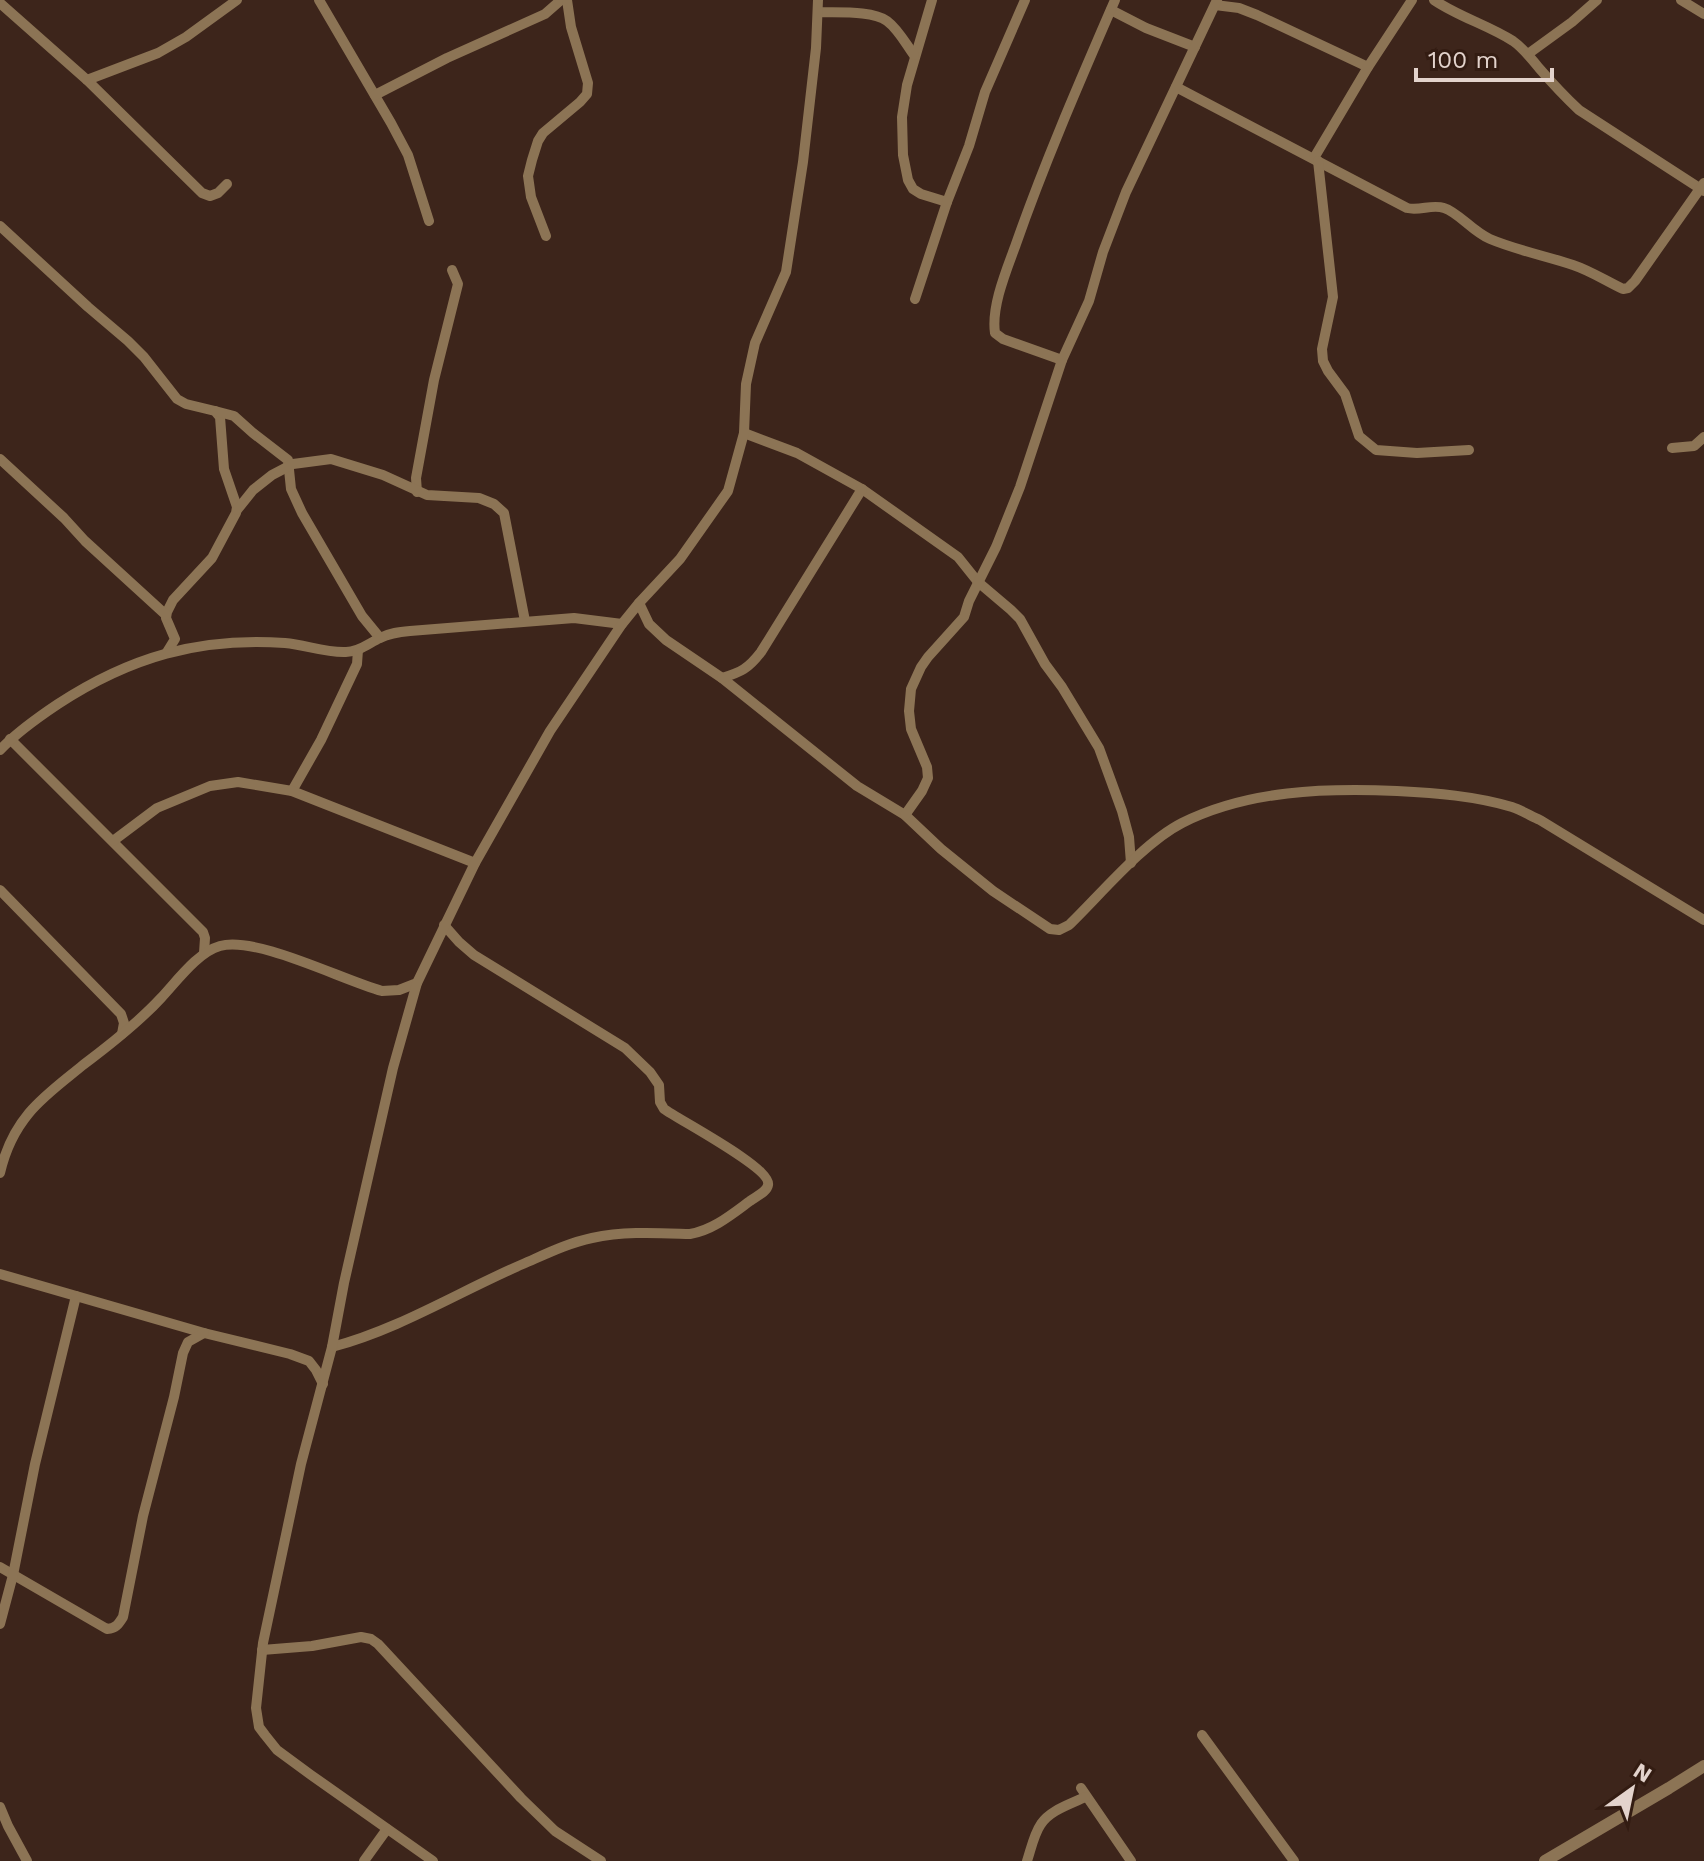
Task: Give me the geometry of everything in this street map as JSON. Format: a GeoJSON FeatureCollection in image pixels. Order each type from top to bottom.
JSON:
{"type":"FeatureCollection","features":[{"type":"Feature","properties":{"kind":"street"},"geometry":{"type":"LineString","coordinates":[[87,80],[158,53],[237,0]]}},
{"type":"Feature","properties":{"kind":"street"},"geometry":{"type":"LineString","coordinates":[[319,0],[408,155],[429,221]]}},
{"type":"Feature","properties":{"kind":"street"},"geometry":{"type":"LineString","coordinates":[[375,95],[447,58],[545,14],[550,4],[564,0],[588,83],[587,94],[580,102],[543,133],[532,160],[528,176],[531,197],[546,236]]}},
{"type":"Feature","properties":{"kind":"street"},"geometry":{"type":"LineString","coordinates":[[433,1861],[277,1750],[259,1727],[256,1708],[262,1650],[301,1464],[332,1351],[344,1283],[393,1068],[417,983],[475,863],[550,731],[622,624],[680,559],[728,491],[744,433],[746,384],[755,343],[786,272],[803,162],[816,48],[818,0]]}},
{"type":"Feature","properties":{"kind":"street"},"geometry":{"type":"LineString","coordinates":[[932,0],[907,85],[902,117],[905,169],[913,189],[947,202]]}},
{"type":"Feature","properties":{"kind":"street"},"geometry":{"type":"LineString","coordinates":[[915,299],[985,92],[1025,0]]}},
{"type":"Feature","properties":{"kind":"street"},"geometry":{"type":"LineString","coordinates":[[1412,0],[1368,67],[1316,160],[1333,282],[1333,297],[1322,349],[1323,361],[1345,394],[1359,436],[1376,450],[1417,453],[1469,450]]}},
{"type":"Feature","properties":{"kind":"street"},"geometry":{"type":"LineString","coordinates":[[1176,87],[1407,208],[1444,208],[1489,239],[1591,272],[1623,289],[1628,288],[1703,188],[1579,110],[1515,42],[1459,16],[1434,0]]}},
{"type":"Feature","properties":{"kind":"street"},"geometry":{"type":"LineString","coordinates":[[1528,54],[1597,0]]}},
{"type":"Feature","properties":{"kind":"street"},"geometry":{"type":"LineString","coordinates":[[1681,0],[1704,14]]}},
{"type":"Feature","properties":{"kind":"street"},"geometry":{"type":"LineString","coordinates":[[905,815],[928,778],[927,767],[909,719],[911,689],[928,657],[964,617],[996,547],[1020,487],[1062,360],[1089,301],[1103,252],[1126,192],[1216,2],[1257,15],[1368,67]]}},
{"type":"Feature","properties":{"kind":"street"},"geometry":{"type":"LineString","coordinates":[[0,3],[87,80],[202,193],[210,196],[227,184]]}},
{"type":"Feature","properties":{"kind":"street"},"geometry":{"type":"LineString","coordinates":[[1062,360],[1003,339],[995,333],[994,323],[1003,284],[1031,199],[1083,73],[1113,5],[1146,28],[1195,47]]}},
{"type":"Feature","properties":{"kind":"street"},"geometry":{"type":"LineString","coordinates":[[818,12],[882,18],[890,23],[914,55]]}},
{"type":"Feature","properties":{"kind":"street"},"geometry":{"type":"LineString","coordinates":[[0,226],[128,341],[177,399],[234,416],[288,460],[291,489],[302,513],[362,616],[380,638]]}},
{"type":"Feature","properties":{"kind":"street"},"geometry":{"type":"LineString","coordinates":[[417,492],[416,478],[432,390],[458,284],[452,270]]}},
{"type":"Feature","properties":{"kind":"street"},"geometry":{"type":"LineString","coordinates":[[215,411],[222,427],[224,469],[237,510]]}},
{"type":"Feature","properties":{"kind":"street"},"geometry":{"type":"LineString","coordinates":[[744,433],[797,453],[862,489],[958,557],[978,582],[1020,619],[1099,748],[1122,811],[1129,837],[1131,863]]}},
{"type":"Feature","properties":{"kind":"street"},"geometry":{"type":"LineString","coordinates":[[1672,448],[1694,446],[1704,437]]}},
{"type":"Feature","properties":{"kind":"street"},"geometry":{"type":"LineString","coordinates":[[0,459],[166,615],[175,639],[167,652]]}},
{"type":"Feature","properties":{"kind":"street"},"geometry":{"type":"LineString","coordinates":[[166,615],[173,600],[212,558],[237,510],[253,490],[289,466],[331,459],[383,475],[427,495],[479,498],[494,504],[504,513],[525,621]]}},
{"type":"Feature","properties":{"kind":"street"},"geometry":{"type":"LineString","coordinates":[[722,678],[742,671],[761,652],[862,489]]}},
{"type":"Feature","properties":{"kind":"street"},"geometry":{"type":"LineString","coordinates":[[639,603],[655,632],[722,678],[857,786],[905,815],[993,891],[1050,929],[1059,930],[1069,925],[1152,844],[1181,824],[1219,808],[1254,799],[1304,792],[1375,790],[1434,793],[1513,808],[1540,820],[1704,920]]}},
{"type":"Feature","properties":{"kind":"street"},"geometry":{"type":"LineString","coordinates":[[0,750],[35,719],[95,681],[167,652],[207,646],[286,643],[346,652],[358,650],[394,632],[574,618],[622,624]]}},
{"type":"Feature","properties":{"kind":"street"},"geometry":{"type":"LineString","coordinates":[[292,791],[357,664],[358,650]]}},
{"type":"Feature","properties":{"kind":"street"},"geometry":{"type":"LineString","coordinates":[[10,739],[203,932],[204,953]]}},
{"type":"Feature","properties":{"kind":"street"},"geometry":{"type":"LineString","coordinates":[[113,841],[157,808],[210,786],[238,782],[292,791],[475,863]]}},
{"type":"Feature","properties":{"kind":"street"},"geometry":{"type":"LineString","coordinates":[[0,890],[121,1014],[124,1023],[122,1034]]}},
{"type":"Feature","properties":{"kind":"street"},"geometry":{"type":"LineString","coordinates":[[309,1361],[387,1329],[558,1248],[633,1232],[699,1233],[712,1228],[768,1185],[768,1178],[722,1143],[664,1109],[660,1102],[659,1085],[625,1048],[474,955],[444,925]]}},
{"type":"Feature","properties":{"kind":"street"},"geometry":{"type":"LineString","coordinates":[[0,1173],[2,1153],[29,1112],[147,1013],[204,953],[219,946],[239,944],[286,956],[382,991],[399,990],[417,983]]}},
{"type":"Feature","properties":{"kind":"street"},"geometry":{"type":"LineString","coordinates":[[0,1274],[204,1333],[290,1354],[309,1361],[323,1384]]}},
{"type":"Feature","properties":{"kind":"street"},"geometry":{"type":"LineString","coordinates":[[0,1624],[76,1296]]}},
{"type":"Feature","properties":{"kind":"street"},"geometry":{"type":"LineString","coordinates":[[0,1567],[107,1629],[115,1628],[123,1617],[143,1516],[185,1346],[192,1338],[204,1333]]}},
{"type":"Feature","properties":{"kind":"street"},"geometry":{"type":"LineString","coordinates":[[262,1650],[312,1646],[361,1637],[371,1639],[555,1831],[597,1858]]}},
{"type":"Feature","properties":{"kind":"street"},"geometry":{"type":"LineString","coordinates":[[1202,1735],[1294,1861]]}},
{"type":"Feature","properties":{"kind":"street"},"geometry":{"type":"LineString","coordinates":[[1545,1861],[1563,1856],[1704,1766]]}},
{"type":"Feature","properties":{"kind":"street"},"geometry":{"type":"LineString","coordinates":[[1027,1861],[1044,1820],[1083,1792],[1131,1861]]}},
{"type":"Feature","properties":{"kind":"street"},"geometry":{"type":"LineString","coordinates":[[0,1807],[27,1861]]}},
{"type":"Feature","properties":{"kind":"street"},"geometry":{"type":"LineString","coordinates":[[364,1861],[387,1829]]}},
{"type":"Feature","properties":{"kind":"street"},"geometry":{"type":"LineString","coordinates":[[581,1861],[597,1858]]}}]}
